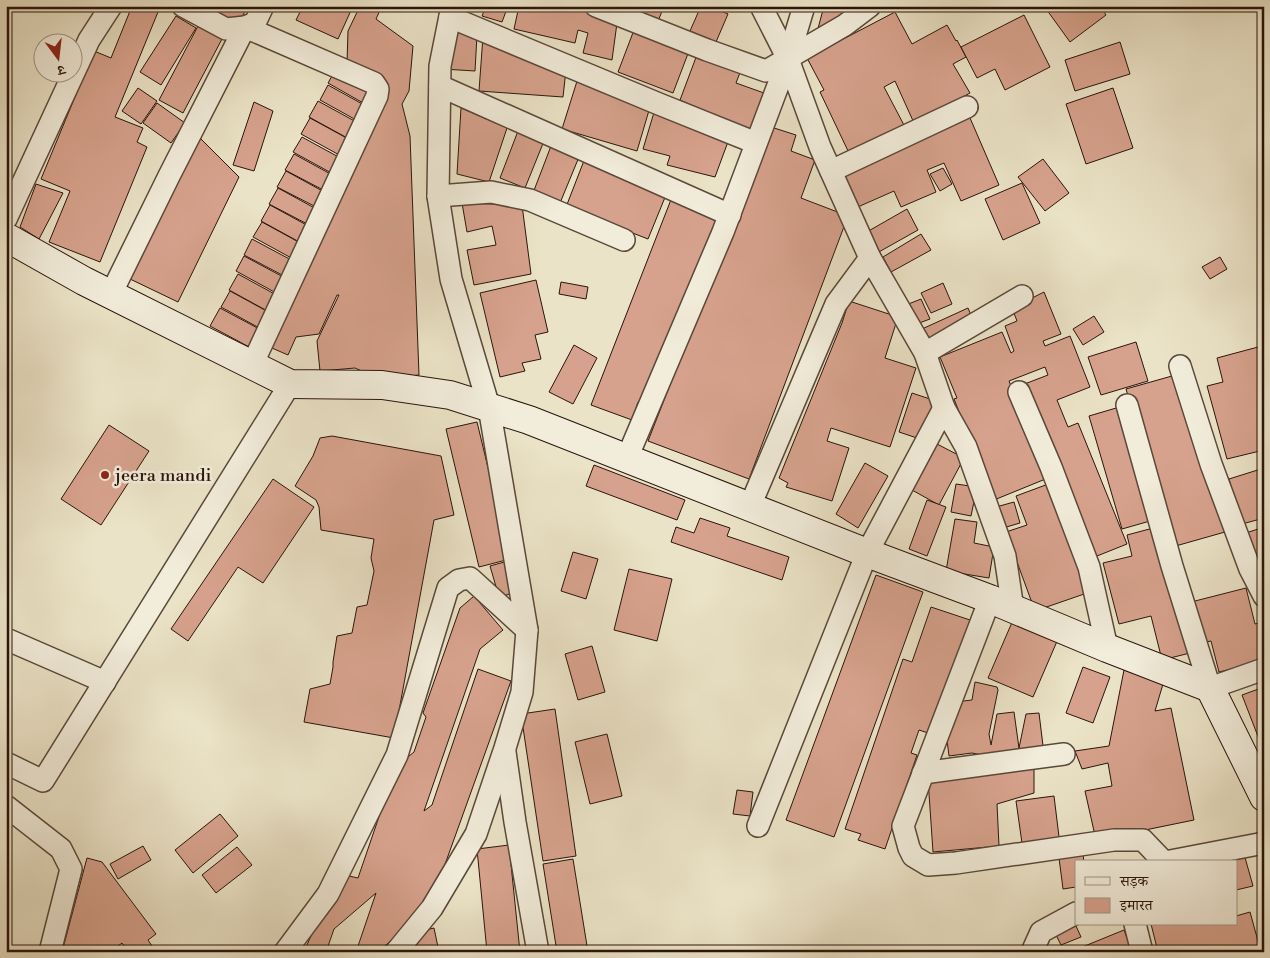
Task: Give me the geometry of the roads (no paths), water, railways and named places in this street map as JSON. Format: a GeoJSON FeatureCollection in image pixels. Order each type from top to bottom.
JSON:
{"type":"FeatureCollection","features":[{"type":"Feature","properties":{"kind":"street"},"geometry":{"type":"LineString","coordinates":[[6,219],[89,40],[110,6]]}},
{"type":"Feature","properties":{"kind":"street"},"geometry":{"type":"LineString","coordinates":[[183,6],[226,29],[246,27],[255,23],[263,6]]}},
{"type":"Feature","properties":{"kind":"street"},"geometry":{"type":"LineString","coordinates":[[596,6],[766,71],[845,25],[870,6]]}},
{"type":"Feature","properties":{"kind":"street"},"geometry":{"type":"LineString","coordinates":[[761,6],[788,59],[830,172],[870,258],[925,354],[944,408],[966,447],[1006,556],[1002,604],[923,773],[903,826],[909,848],[913,856],[928,865],[1114,840],[1143,840],[1162,860]]}},
{"type":"Feature","properties":{"kind":"street"},"geometry":{"type":"LineString","coordinates":[[627,458],[730,215],[788,59],[804,6]]}},
{"type":"Feature","properties":{"kind":"street"},"geometry":{"type":"LineString","coordinates":[[396,952],[432,908],[476,834],[522,692],[527,630],[489,407],[451,279],[438,196],[440,66],[451,11],[650,100],[756,143]]}},
{"type":"Feature","properties":{"kind":"street"},"geometry":{"type":"LineString","coordinates":[[111,294],[168,176],[246,27]]}},
{"type":"Feature","properties":{"kind":"street"},"geometry":{"type":"LineString","coordinates":[[246,27],[374,84],[378,89],[377,96],[252,365]]}},
{"type":"Feature","properties":{"kind":"street"},"geometry":{"type":"LineString","coordinates":[[440,86],[730,215]]}},
{"type":"Feature","properties":{"kind":"street"},"geometry":{"type":"LineString","coordinates":[[830,172],[967,107]]}},
{"type":"Feature","properties":{"kind":"street"},"geometry":{"type":"LineString","coordinates":[[438,196],[491,192],[530,200],[624,240]]}},
{"type":"Feature","properties":{"kind":"street"},"geometry":{"type":"LineString","coordinates":[[6,237],[84,281],[290,384],[382,385],[450,395],[529,420],[1002,604],[1210,688],[1264,669]]}},
{"type":"Feature","properties":{"kind":"street"},"geometry":{"type":"LineString","coordinates":[[750,506],[836,304],[870,258]]}},
{"type":"Feature","properties":{"kind":"street"},"geometry":{"type":"LineString","coordinates":[[925,354],[1022,296]]}},
{"type":"Feature","properties":{"kind":"street"},"geometry":{"type":"LineString","coordinates":[[1180,366],[1210,464],[1250,569],[1264,596]]}},
{"type":"Feature","properties":{"kind":"street"},"geometry":{"type":"LineString","coordinates":[[6,762],[43,781],[290,384]]}},
{"type":"Feature","properties":{"kind":"street"},"geometry":{"type":"LineString","coordinates":[[1019,392],[1051,467],[1089,566],[1107,648]]}},
{"type":"Feature","properties":{"kind":"street"},"geometry":{"type":"LineString","coordinates":[[1127,405],[1172,566],[1210,688],[1264,797]]}},
{"type":"Feature","properties":{"kind":"street"},"geometry":{"type":"LineString","coordinates":[[758,826],[867,553],[944,408]]}},
{"type":"Feature","properties":{"kind":"street"},"geometry":{"type":"LineString","coordinates":[[285,952],[328,894],[397,755],[448,588],[459,580],[470,578],[527,630]]}},
{"type":"Feature","properties":{"kind":"street"},"geometry":{"type":"LineString","coordinates":[[6,639],[105,682]]}},
{"type":"Feature","properties":{"kind":"street"},"geometry":{"type":"LineString","coordinates":[[505,748],[515,822],[538,952]]}},
{"type":"Feature","properties":{"kind":"street"},"geometry":{"type":"LineString","coordinates":[[923,773],[1064,754]]}},
{"type":"Feature","properties":{"kind":"street"},"geometry":{"type":"LineString","coordinates":[[6,806],[61,849],[71,869],[50,952]]}},
{"type":"Feature","properties":{"kind":"street"},"geometry":{"type":"LineString","coordinates":[[1175,860],[1264,843]]}},
{"type":"Feature","properties":{"kind":"street"},"geometry":{"type":"LineString","coordinates":[[1032,952],[1041,932],[1075,914]]}},
{"type":"Feature","properties":{"kind":"street"},"geometry":{"type":"LineString","coordinates":[[1136,926],[1142,952]]}},
{"type":"Feature","properties":{"kind":"place","name":"jeera mandi"},"geometry":{"type":"Point","coordinates":[105,475]}}]}
